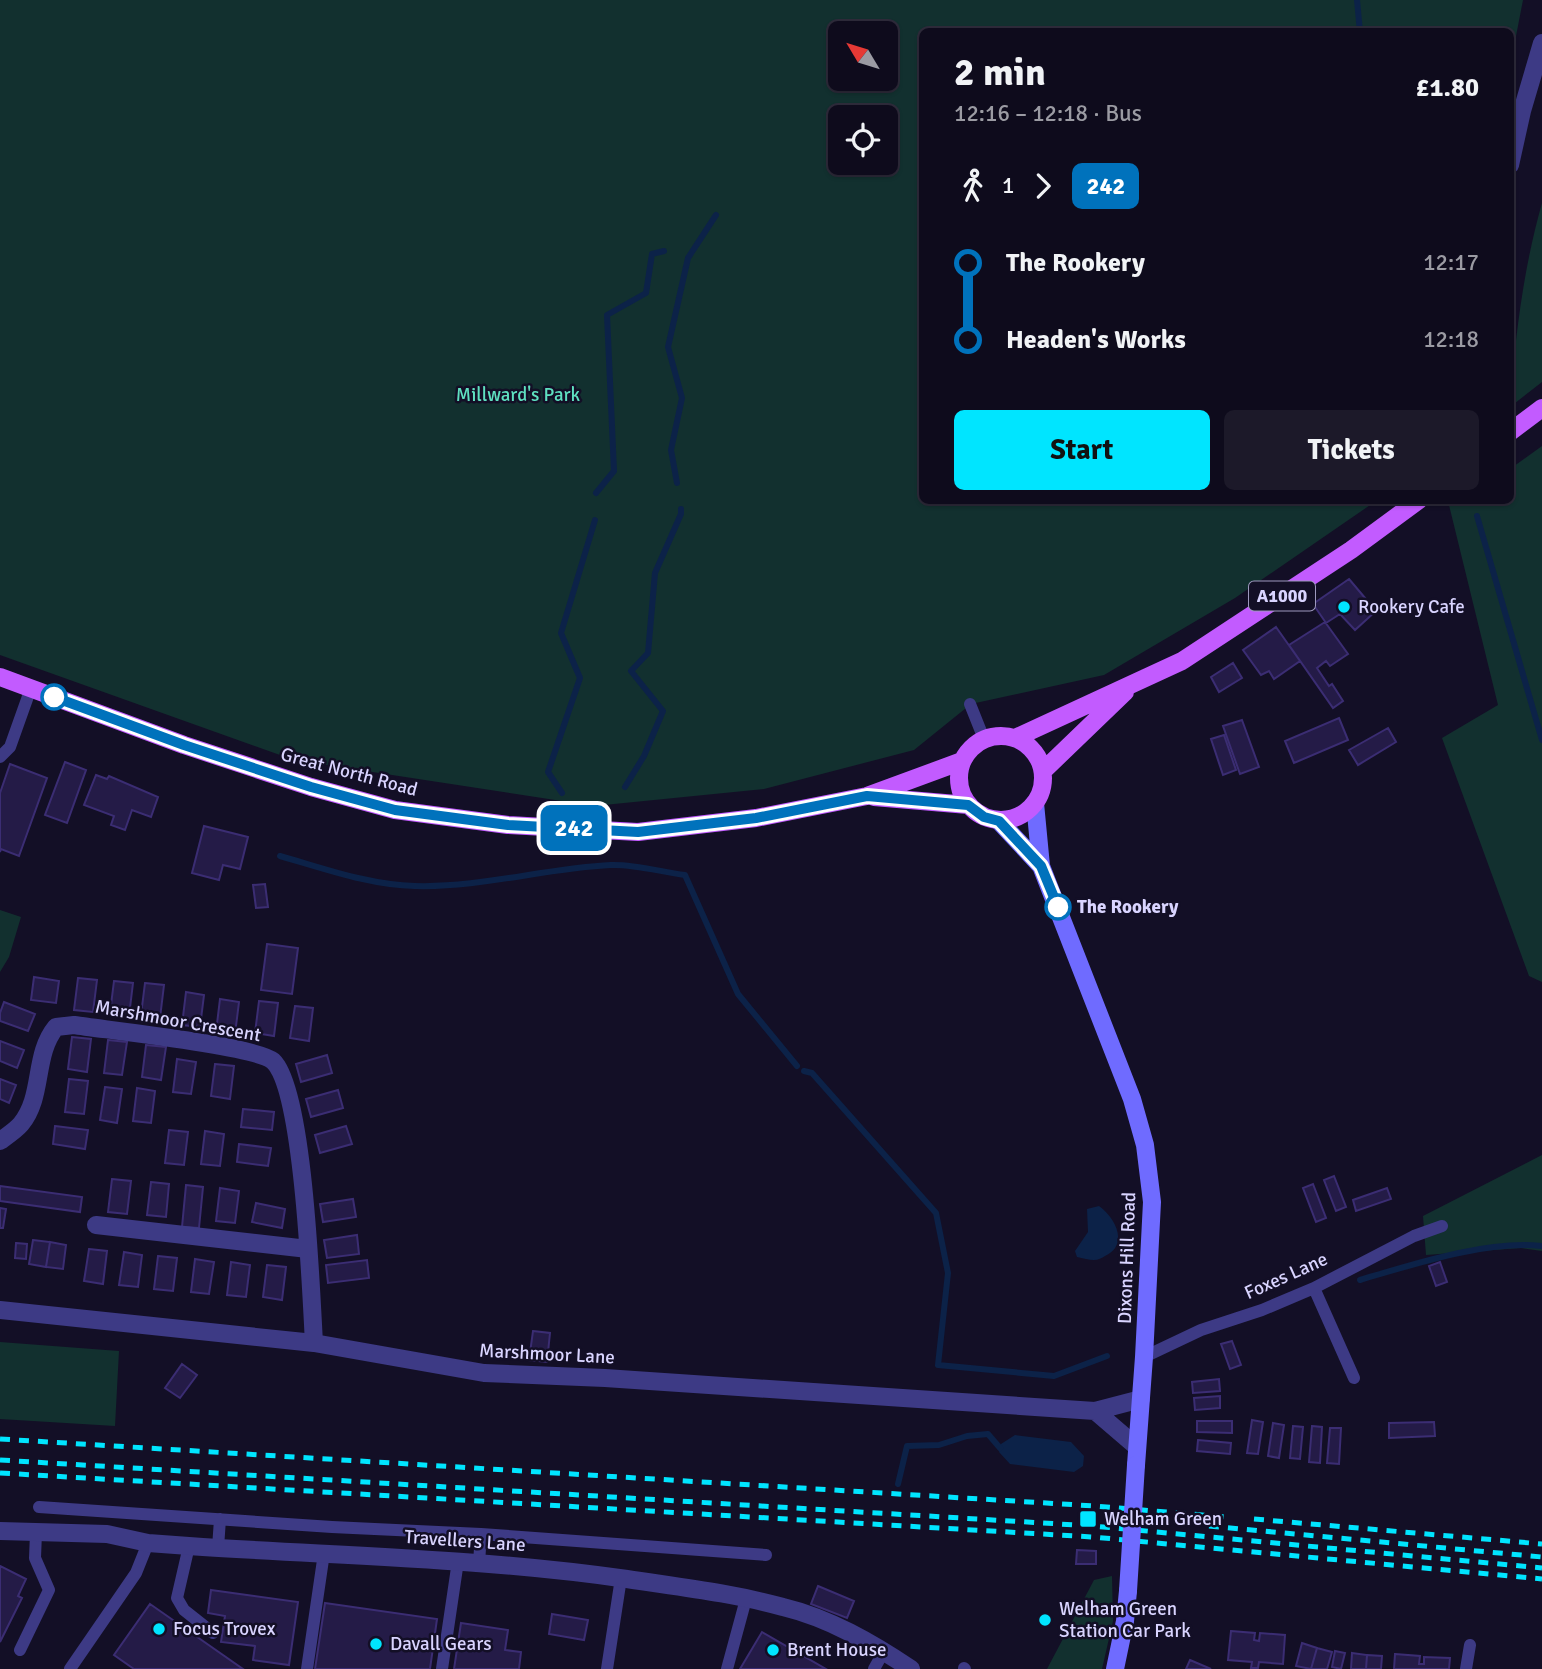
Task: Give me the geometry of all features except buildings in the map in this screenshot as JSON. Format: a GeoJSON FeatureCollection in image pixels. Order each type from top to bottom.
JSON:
{"type":"FeatureCollection","features":[{"type":"Feature","properties":{"kind":"main road"},"geometry":{"type":"LineString","coordinates":[[1514,429],[1542,408]]}},
{"type":"Feature","properties":{"kind":"main road","name":"A1000"},"geometry":{"type":"LineString","coordinates":[[1016,738],[1182,661],[1242,624],[1413,504]]}},
{"type":"Feature","properties":{"kind":"main road","name":"Great North Road"},"geometry":{"type":"LineString","coordinates":[[0,677],[184,745],[311,787],[395,810],[495,823],[638,832],[756,818],[867,796],[962,761]]}},
{"type":"Feature","properties":{"kind":"main road","name":"A1000"},"geometry":{"type":"LineString","coordinates":[[1043,771],[1138,680]]}},
{"type":"Feature","properties":{"kind":"main road"},"geometry":{"type":"LineString","coordinates":[[1003,735],[1016,738],[1037,755],[1043,771],[1042,788],[1035,803],[1027,811],[999,821],[984,817],[968,805],[960,792],[958,777],[962,761],[971,748],[984,739],[1003,735]]}},
{"type":"Feature","properties":{"kind":"main road","name":"Great North Road"},"geometry":{"type":"LineString","coordinates":[[867,796],[968,805]]}},
{"type":"Feature","properties":{"kind":"street"},"geometry":{"type":"LineString","coordinates":[[1514,147],[1542,43]]}},
{"type":"Feature","properties":{"kind":"street","name":"Dixons Hill Road"},"geometry":{"type":"LineString","coordinates":[[1035,803],[1041,866],[1132,1099],[1145,1145],[1152,1202],[1128,1591],[1115,1669]]}},
{"type":"Feature","properties":{"kind":"street","name":"Dixons Hill Road"},"geometry":{"type":"LineString","coordinates":[[999,821],[1041,866]]}},
{"type":"Feature","properties":{"kind":"street","name":"Marshmoor Crescent"},"geometry":{"type":"LineString","coordinates":[[0,1141],[21,1125],[32,1105],[46,1039],[56,1027],[74,1025],[239,1049],[272,1060],[284,1078],[293,1107],[308,1249],[314,1343]]}},
{"type":"Feature","properties":{"kind":"street"},"geometry":{"type":"LineString","coordinates":[[96,1225],[308,1249]]}},
{"type":"Feature","properties":{"kind":"street","name":"Marshmoor Lane"},"geometry":{"type":"LineString","coordinates":[[0,1310],[314,1343],[484,1373],[605,1378],[1095,1411],[1141,1399]]}},
{"type":"Feature","properties":{"kind":"street"},"geometry":{"type":"LineString","coordinates":[[1095,1411],[1136,1456]]}},
{"type":"Feature","properties":{"kind":"street","name":"Travellers Lane"},"geometry":{"type":"LineString","coordinates":[[0,1531],[107,1534],[148,1543],[544,1568],[716,1592],[785,1607],[829,1623],[884,1651],[911,1669]]}},
{"type":"Feature","properties":{"kind":"lane"},"geometry":{"type":"LineString","coordinates":[[0,757],[10,747],[31,688]]}},
{"type":"Feature","properties":{"kind":"lane"},"geometry":{"type":"LineString","coordinates":[[970,704],[984,739]]}},
{"type":"Feature","properties":{"kind":"lane","name":"Foxes Lane"},"geometry":{"type":"LineString","coordinates":[[1144,1357],[1201,1330],[1314,1289],[1414,1236],[1442,1226]]}},
{"type":"Feature","properties":{"kind":"lane"},"geometry":{"type":"LineString","coordinates":[[1314,1289],[1354,1378]]}},
{"type":"Feature","properties":{"kind":"lane"},"geometry":{"type":"LineString","coordinates":[[38,1507],[481,1534],[766,1555]]}},
{"type":"Feature","properties":{"kind":"lane"},"geometry":{"type":"LineString","coordinates":[[218,1548],[220,1519]]}},
{"type":"Feature","properties":{"kind":"lane"},"geometry":{"type":"LineString","coordinates":[[20,1650],[49,1590],[35,1559],[36,1533]]}},
{"type":"Feature","properties":{"kind":"lane"},"geometry":{"type":"LineString","coordinates":[[479,1563],[481,1534]]}},
{"type":"Feature","properties":{"kind":"lane"},"geometry":{"type":"LineString","coordinates":[[70,1669],[136,1573],[148,1543]]}},
{"type":"Feature","properties":{"kind":"lane"},"geometry":{"type":"LineString","coordinates":[[189,1546],[177,1598],[184,1609],[213,1633]]}},
{"type":"Feature","properties":{"kind":"lane"},"geometry":{"type":"LineString","coordinates":[[307,1669],[324,1553]]}},
{"type":"Feature","properties":{"kind":"lane"},"geometry":{"type":"LineString","coordinates":[[442,1669],[458,1561]]}},
{"type":"Feature","properties":{"kind":"lane"},"geometry":{"type":"LineString","coordinates":[[607,1669],[621,1578]]}},
{"type":"Feature","properties":{"kind":"lane"},"geometry":{"type":"LineString","coordinates":[[727,1669],[747,1599]]}},
{"type":"Feature","properties":{"kind":"lane"},"geometry":{"type":"LineString","coordinates":[[1466,1669],[1470,1645]]}},
{"type":"Feature","properties":{"kind":"lane"},"geometry":{"type":"LineString","coordinates":[[874,1669],[884,1651]]}},
{"type":"Feature","properties":{"kind":"green space","name":"Millward's Park"},"geometry":{"type":"Polygon","coordinates":[[[0,0],[1523,0],[1514,46],[1514,28],[919,28],[919,504],[1372,504],[1235,598],[1104,675],[971,704],[914,750],[764,789],[594,806],[294,760],[0,655],[0,0]]]}},
{"type":"Feature","properties":{"kind":"green space"},"geometry":{"type":"Polygon","coordinates":[[[1542,203],[1542,382],[1514,404],[1514,355],[1530,253],[1542,203]]]}},
{"type":"Feature","properties":{"kind":"green space"},"geometry":{"type":"Polygon","coordinates":[[[1542,446],[1542,982],[1529,976],[1442,738],[1498,705],[1449,504],[1514,504],[1514,466],[1542,446]]]}},
{"type":"Feature","properties":{"kind":"green space"},"geometry":{"type":"Polygon","coordinates":[[[0,910],[21,917],[9,957],[0,972],[0,910]]]}},
{"type":"Feature","properties":{"kind":"green space"},"geometry":{"type":"Polygon","coordinates":[[[1542,1155],[1542,1251],[1521,1248],[1426,1255],[1423,1216],[1542,1155]]]}},
{"type":"Feature","properties":{"kind":"green space"},"geometry":{"type":"Polygon","coordinates":[[[0,1342],[119,1351],[115,1426],[0,1419],[0,1342]]]}},
{"type":"Feature","properties":{"kind":"green space"},"geometry":{"type":"Polygon","coordinates":[[[1112,1576],[1113,1621],[1102,1669],[1047,1669],[1094,1580],[1112,1576]]]}},
{"type":"Feature","properties":{"kind":"water"},"geometry":{"type":"Polygon","coordinates":[[[1099,1206],[1115,1224],[1117,1245],[1098,1259],[1077,1257],[1075,1251],[1088,1232],[1087,1209],[1099,1206]]]}},
{"type":"Feature","properties":{"kind":"water"},"geometry":{"type":"Polygon","coordinates":[[[1015,1435],[1071,1442],[1084,1456],[1083,1466],[1074,1472],[1010,1464],[999,1452],[1001,1444],[1015,1435]]]}},
{"type":"Feature","properties":{"kind":"waterway"},"geometry":{"type":"LineString","coordinates":[[1357,0],[1360,28]]}},
{"type":"Feature","properties":{"kind":"waterway"},"geometry":{"type":"LineString","coordinates":[[677,483],[671,450],[682,398],[668,347],[688,258],[716,215]]}},
{"type":"Feature","properties":{"kind":"waterway"},"geometry":{"type":"LineString","coordinates":[[596,493],[614,471],[607,315],[646,293],[652,254],[664,251]]}},
{"type":"Feature","properties":{"kind":"waterway"},"geometry":{"type":"LineString","coordinates":[[625,787],[644,756],[663,711],[631,671],[648,653],[655,573],[681,509]]}},
{"type":"Feature","properties":{"kind":"waterway"},"geometry":{"type":"LineString","coordinates":[[1477,516],[1542,740]]}},
{"type":"Feature","properties":{"kind":"waterway"},"geometry":{"type":"LineString","coordinates":[[562,793],[548,772],[580,678],[561,633],[595,520]]}},
{"type":"Feature","properties":{"kind":"waterway"},"geometry":{"type":"LineString","coordinates":[[280,856],[363,879],[415,886],[464,884],[611,865],[685,875],[738,994],[797,1066]]}},
{"type":"Feature","properties":{"kind":"waterway"},"geometry":{"type":"LineString","coordinates":[[804,1071],[812,1073],[936,1213],[948,1273],[938,1365],[1054,1376],[1107,1356]]}},
{"type":"Feature","properties":{"kind":"waterway"},"geometry":{"type":"LineString","coordinates":[[1360,1280],[1474,1250],[1521,1245],[1542,1246]]}},
{"type":"Feature","properties":{"kind":"waterway"},"geometry":{"type":"LineString","coordinates":[[898,1484],[907,1446],[939,1445],[967,1436],[988,1434],[1000,1448]]}},
{"type":"Feature","properties":{"kind":"railway"},"geometry":{"type":"LineString","coordinates":[[0,1439],[1095,1506],[1226,1517]]}},
{"type":"Feature","properties":{"kind":"railway"},"geometry":{"type":"LineString","coordinates":[[0,1460],[1093,1526],[1542,1568]]}},
{"type":"Feature","properties":{"kind":"railway"},"geometry":{"type":"LineString","coordinates":[[0,1473],[1093,1537],[1542,1579]]}},
{"type":"Feature","properties":{"kind":"railway"},"geometry":{"type":"LineString","coordinates":[[1254,1519],[1542,1544]]}},
{"type":"Feature","properties":{"kind":"railway"},"geometry":{"type":"LineString","coordinates":[[1209,1526],[1542,1557]]}},
{"type":"Feature","properties":{"kind":"bus line","name":"242"},"geometry":{"type":"LineString","coordinates":[[54,697],[184,745],[311,787],[395,810],[508,825],[638,832],[756,818],[867,796],[968,805],[984,817],[999,821],[1041,866],[1058,907]]}},
{"type":"Feature","properties":{"kind":"place","name":"Rookery Cafe"},"geometry":{"type":"Point","coordinates":[1344,607]}},
{"type":"Feature","properties":{"kind":"place","name":"The Rookery"},"geometry":{"type":"Point","coordinates":[1058,907]}},
{"type":"Feature","properties":{"kind":"place","name":"Welham Green"},"geometry":{"type":"Point","coordinates":[1088,1519]}},
{"type":"Feature","properties":{"kind":"place","name":"Welham Green Station Car Park"},"geometry":{"type":"Point","coordinates":[1045,1620]}},
{"type":"Feature","properties":{"kind":"place","name":"Focus Trovex"},"geometry":{"type":"Point","coordinates":[159,1629]}},
{"type":"Feature","properties":{"kind":"place","name":"Davall Gears"},"geometry":{"type":"Point","coordinates":[376,1644]}},
{"type":"Feature","properties":{"kind":"place","name":"Brent House"},"geometry":{"type":"Point","coordinates":[773,1650]}}]}
